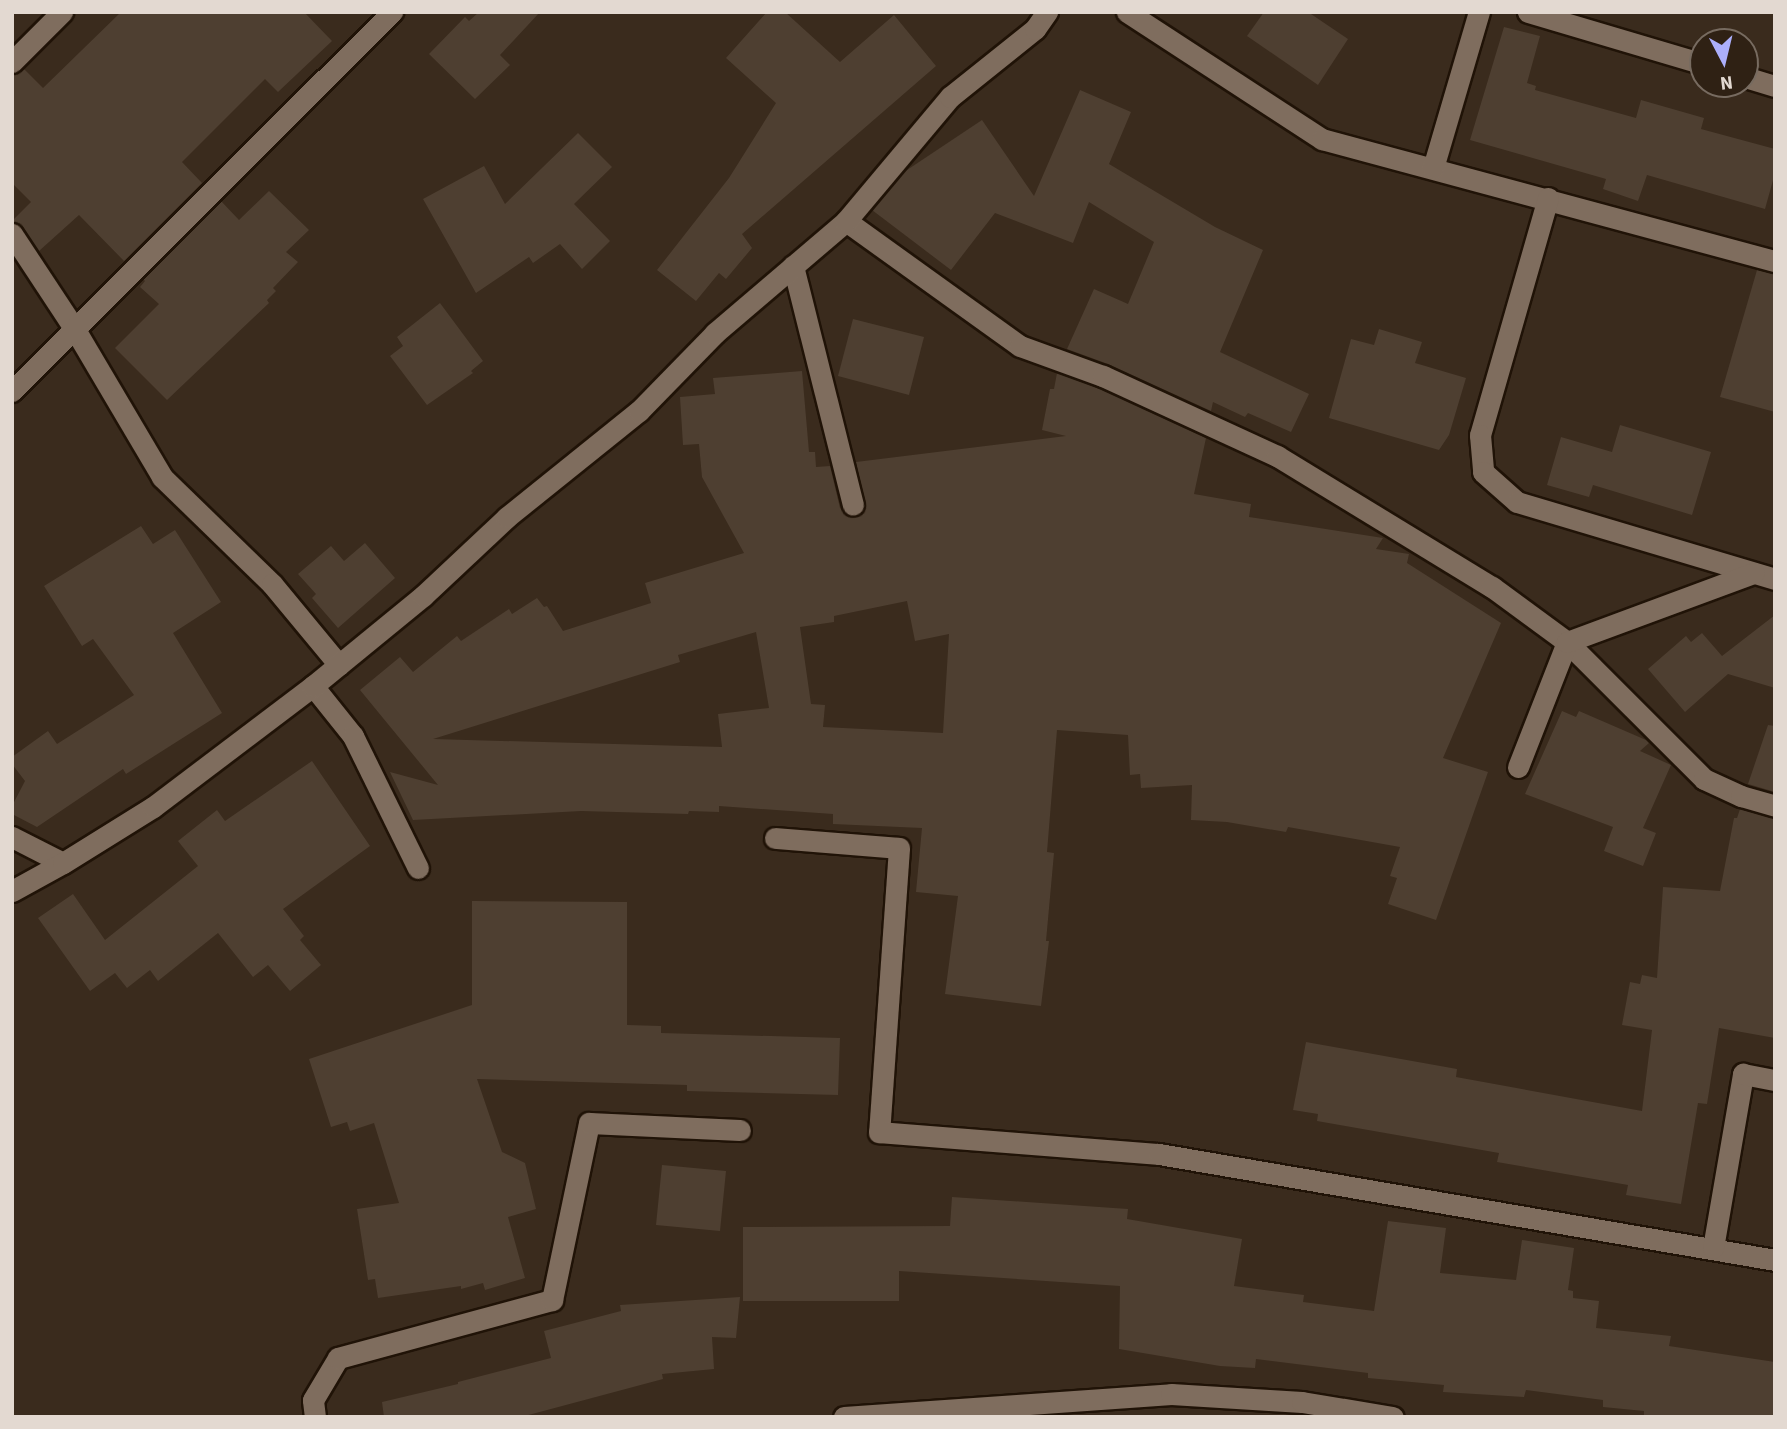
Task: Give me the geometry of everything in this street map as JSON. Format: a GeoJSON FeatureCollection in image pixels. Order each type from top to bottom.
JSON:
{"type":"FeatureCollection","features":[{"type":"Feature","properties":{"kind":"street"},"geometry":{"type":"LineString","coordinates":[[12,62],[62,12]]}},
{"type":"Feature","properties":{"kind":"street"},"geometry":{"type":"LineString","coordinates":[[12,391],[392,12]]}},
{"type":"Feature","properties":{"kind":"street"},"geometry":{"type":"LineString","coordinates":[[12,891],[64,863],[153,807],[340,665],[424,596],[507,517],[639,411],[715,333],[845,221],[950,97],[1035,29],[1046,12]]}},
{"type":"Feature","properties":{"kind":"street"},"geometry":{"type":"LineString","coordinates":[[1127,12],[1322,139],[1775,261]]}},
{"type":"Feature","properties":{"kind":"street"},"geometry":{"type":"LineString","coordinates":[[1433,169],[1479,12]]}},
{"type":"Feature","properties":{"kind":"street"},"geometry":{"type":"LineString","coordinates":[[1528,12],[1689,60]]}},
{"type":"Feature","properties":{"kind":"street"},"geometry":{"type":"LineString","coordinates":[[1548,198],[1480,435],[1483,472],[1517,502],[1764,576]]}},
{"type":"Feature","properties":{"kind":"street"},"geometry":{"type":"LineString","coordinates":[[845,221],[1020,346],[1103,376],[1277,456],[1492,587],[1567,642],[1704,779],[1741,796],[1775,806]]}},
{"type":"Feature","properties":{"kind":"street"},"geometry":{"type":"LineString","coordinates":[[12,234],[74,328],[162,477],[272,584],[340,665]]}},
{"type":"Feature","properties":{"kind":"street"},"geometry":{"type":"LineString","coordinates":[[793,266],[853,505]]}},
{"type":"Feature","properties":{"kind":"street"},"geometry":{"type":"LineString","coordinates":[[1567,642],[1764,576]]}},
{"type":"Feature","properties":{"kind":"street"},"geometry":{"type":"LineString","coordinates":[[1518,767],[1567,642]]}},
{"type":"Feature","properties":{"kind":"street"},"geometry":{"type":"LineString","coordinates":[[313,686],[353,736],[418,868]]}},
{"type":"Feature","properties":{"kind":"street"},"geometry":{"type":"LineString","coordinates":[[12,837],[64,863]]}},
{"type":"Feature","properties":{"kind":"street"},"geometry":{"type":"LineString","coordinates":[[775,838],[899,848],[880,1132],[1159,1154],[1775,1260]]}},
{"type":"Feature","properties":{"kind":"street"},"geometry":{"type":"LineString","coordinates":[[1713,1248],[1743,1074],[1775,1080]]}},
{"type":"Feature","properties":{"kind":"street"},"geometry":{"type":"LineString","coordinates":[[315,1417],[313,1400],[338,1358],[552,1300],[589,1124],[740,1130]]}},
{"type":"Feature","properties":{"kind":"street"},"geometry":{"type":"LineString","coordinates":[[844,1417],[1171,1394],[1302,1402],[1393,1417]]}},
{"type":"Feature","properties":{"kind":"building"},"geometry":{"type":"Polygon","coordinates":[[[121,12],[304,12],[332,41],[278,92],[265,79],[182,162],[202,183],[124,261],[79,215],[39,251],[23,227],[12,221],[31,202],[12,183],[12,75],[24,69],[43,88],[121,12]]]}},
{"type":"Feature","properties":{"kind":"building"},"geometry":{"type":"Polygon","coordinates":[[[479,12],[540,12],[500,55],[510,65],[475,99],[429,54],[465,17],[469,21],[479,12]]]}},
{"type":"Feature","properties":{"kind":"building"},"geometry":{"type":"Polygon","coordinates":[[[767,12],[785,12],[840,62],[894,15],[936,66],[742,234],[752,248],[726,279],[719,273],[696,301],[657,270],[729,178],[776,103],[726,58],[767,12]]]}},
{"type":"Feature","properties":{"kind":"building"},"geometry":{"type":"Polygon","coordinates":[[[1264,12],[1308,12],[1348,39],[1318,85],[1247,36],[1264,12]]]}},
{"type":"Feature","properties":{"kind":"building"},"geometry":{"type":"Polygon","coordinates":[[[1504,27],[1540,36],[1527,83],[1536,86],[1535,90],[1636,118],[1641,100],[1704,118],[1701,129],[1775,149],[1775,173],[1765,209],[1647,175],[1638,201],[1603,189],[1606,179],[1470,140],[1504,27]]]}},
{"type":"Feature","properties":{"kind":"building"},"geometry":{"type":"Polygon","coordinates":[[[1080,90],[1131,112],[1109,164],[1215,227],[1263,250],[1220,352],[1309,394],[1291,432],[1248,413],[1245,417],[1213,402],[1211,411],[1108,364],[1067,349],[1094,289],[1128,304],[1154,242],[1089,202],[1073,243],[995,213],[951,270],[872,210],[904,172],[982,120],[1034,196],[1080,90]]]}},
{"type":"Feature","properties":{"kind":"building"},"geometry":{"type":"Polygon","coordinates":[[[578,133],[612,167],[574,204],[610,241],[582,269],[560,244],[533,263],[529,257],[476,293],[423,199],[484,166],[505,204],[578,133]]]}},
{"type":"Feature","properties":{"kind":"building"},"geometry":{"type":"Polygon","coordinates":[[[269,191],[309,230],[286,252],[298,262],[273,288],[276,291],[267,300],[269,303],[167,400],[115,348],[159,304],[140,287],[145,281],[143,279],[221,201],[239,220],[269,191]]]}},
{"type":"Feature","properties":{"kind":"building"},"geometry":{"type":"Polygon","coordinates":[[[1757,270],[1775,274],[1775,412],[1720,397],[1757,270]]]}},
{"type":"Feature","properties":{"kind":"building"},"geometry":{"type":"Polygon","coordinates":[[[440,303],[483,361],[471,371],[473,373],[427,405],[390,356],[403,346],[397,337],[440,303]]]}},
{"type":"Feature","properties":{"kind":"building"},"geometry":{"type":"Polygon","coordinates":[[[853,319],[924,337],[909,395],[838,376],[853,319]]]}},
{"type":"Feature","properties":{"kind":"building"},"geometry":{"type":"Polygon","coordinates":[[[1379,329],[1422,342],[1415,363],[1466,378],[1449,435],[1439,450],[1329,418],[1351,339],[1374,345],[1379,329]]]}},
{"type":"Feature","properties":{"kind":"building"},"geometry":{"type":"Polygon","coordinates":[[[802,371],[809,452],[815,452],[816,467],[830,466],[840,508],[849,517],[857,517],[866,508],[856,462],[1066,436],[1042,430],[1050,389],[1054,389],[1057,373],[1098,388],[1206,438],[1194,494],[1251,504],[1249,517],[1383,538],[1376,549],[1409,554],[1407,563],[1501,623],[1443,758],[1488,772],[1436,920],[1388,904],[1397,878],[1390,876],[1400,847],[1288,827],[1286,832],[1227,822],[1191,820],[1192,785],[1141,788],[1140,774],[1130,775],[1128,735],[1057,730],[1047,852],[1054,853],[1046,941],[1049,941],[1041,1006],[945,994],[958,896],[916,892],[922,828],[833,824],[833,814],[719,806],[719,812],[689,811],[688,814],[581,811],[413,820],[390,772],[438,785],[360,690],[400,657],[413,672],[457,636],[461,641],[509,609],[512,614],[537,598],[544,607],[547,606],[563,631],[651,603],[645,583],[744,553],[702,477],[699,444],[683,445],[680,397],[715,394],[713,378],[802,371]],[[907,601],[834,616],[834,622],[800,627],[811,704],[825,705],[823,727],[943,733],[949,634],[915,641],[907,601]],[[756,632],[678,655],[680,662],[433,739],[722,747],[718,714],[769,708],[756,632]]]}},
{"type":"Feature","properties":{"kind":"building"},"geometry":{"type":"Polygon","coordinates":[[[1620,425],[1711,452],[1692,515],[1593,485],[1589,497],[1547,485],[1561,437],[1612,452],[1620,425]]]}},
{"type":"Feature","properties":{"kind":"building"},"geometry":{"type":"Polygon","coordinates":[[[141,526],[153,544],[175,530],[221,602],[173,633],[222,713],[126,774],[123,769],[37,827],[12,814],[12,806],[25,781],[12,764],[12,757],[48,731],[57,744],[134,695],[93,639],[82,646],[44,586],[141,526]]]}},
{"type":"Feature","properties":{"kind":"building"},"geometry":{"type":"Polygon","coordinates":[[[365,543],[395,578],[338,628],[312,598],[316,594],[298,574],[331,546],[344,561],[365,543]]]}},
{"type":"Feature","properties":{"kind":"building"},"geometry":{"type":"Polygon","coordinates":[[[1775,615],[1775,688],[1728,674],[1685,712],[1648,669],[1686,636],[1691,642],[1702,633],[1722,656],[1775,615]]]}},
{"type":"Feature","properties":{"kind":"building"},"geometry":{"type":"Polygon","coordinates":[[[1562,711],[1576,717],[1579,711],[1646,740],[1649,743],[1640,751],[1671,765],[1643,828],[1656,833],[1643,866],[1604,851],[1613,827],[1525,794],[1562,711]]]}},
{"type":"Feature","properties":{"kind":"building"},"geometry":{"type":"Polygon","coordinates":[[[1768,725],[1775,726],[1775,792],[1748,784],[1768,725]]]}},
{"type":"Feature","properties":{"kind":"building"},"geometry":{"type":"Polygon","coordinates":[[[312,761],[370,846],[283,909],[304,936],[300,940],[321,965],[290,991],[268,965],[253,977],[218,933],[158,981],[150,970],[127,988],[115,973],[90,991],[38,918],[73,894],[105,940],[198,866],[178,841],[217,810],[225,821],[312,761]]]}},
{"type":"Feature","properties":{"kind":"building"},"geometry":{"type":"Polygon","coordinates":[[[1740,809],[1775,819],[1775,1038],[1719,1028],[1707,1104],[1698,1103],[1681,1204],[1626,1195],[1628,1185],[1497,1162],[1499,1153],[1317,1121],[1318,1114],[1293,1110],[1306,1042],[1457,1069],[1456,1077],[1642,1111],[1652,1030],[1622,1025],[1630,982],[1640,984],[1642,975],[1657,978],[1663,887],[1720,891],[1734,818],[1737,818],[1740,809]]]}},
{"type":"Feature","properties":{"kind":"building"},"geometry":{"type":"Polygon","coordinates":[[[472,901],[627,902],[627,1025],[661,1026],[661,1033],[840,1038],[838,1095],[687,1091],[687,1085],[477,1079],[502,1152],[525,1163],[536,1209],[508,1217],[525,1278],[485,1290],[483,1283],[461,1289],[461,1286],[378,1298],[375,1279],[368,1280],[357,1209],[399,1203],[374,1123],[350,1131],[347,1122],[331,1127],[309,1059],[472,1005],[472,901]]]}},
{"type":"Feature","properties":{"kind":"building"},"geometry":{"type":"Polygon","coordinates":[[[662,1165],[726,1171],[720,1231],[656,1225],[662,1165]]]}},
{"type":"Feature","properties":{"kind":"building"},"geometry":{"type":"Polygon","coordinates":[[[952,1197],[1128,1209],[1127,1219],[1242,1239],[1234,1286],[1304,1295],[1303,1302],[1374,1311],[1388,1221],[1446,1228],[1440,1273],[1516,1280],[1522,1240],[1574,1248],[1568,1290],[1573,1291],[1573,1298],[1599,1301],[1596,1328],[1671,1336],[1669,1346],[1775,1362],[1775,1417],[1644,1417],[1644,1411],[1603,1407],[1603,1400],[1526,1390],[1524,1397],[1443,1392],[1444,1385],[1368,1378],[1368,1373],[1256,1359],[1255,1368],[1220,1366],[1119,1349],[1120,1286],[899,1271],[899,1301],[743,1301],[743,1227],[950,1226],[952,1197]]]}},
{"type":"Feature","properties":{"kind":"building"},"geometry":{"type":"Polygon","coordinates":[[[740,1297],[736,1338],[712,1337],[714,1369],[662,1374],[663,1379],[521,1417],[384,1417],[382,1402],[551,1358],[544,1331],[621,1311],[620,1305],[740,1297]]]}}]}
